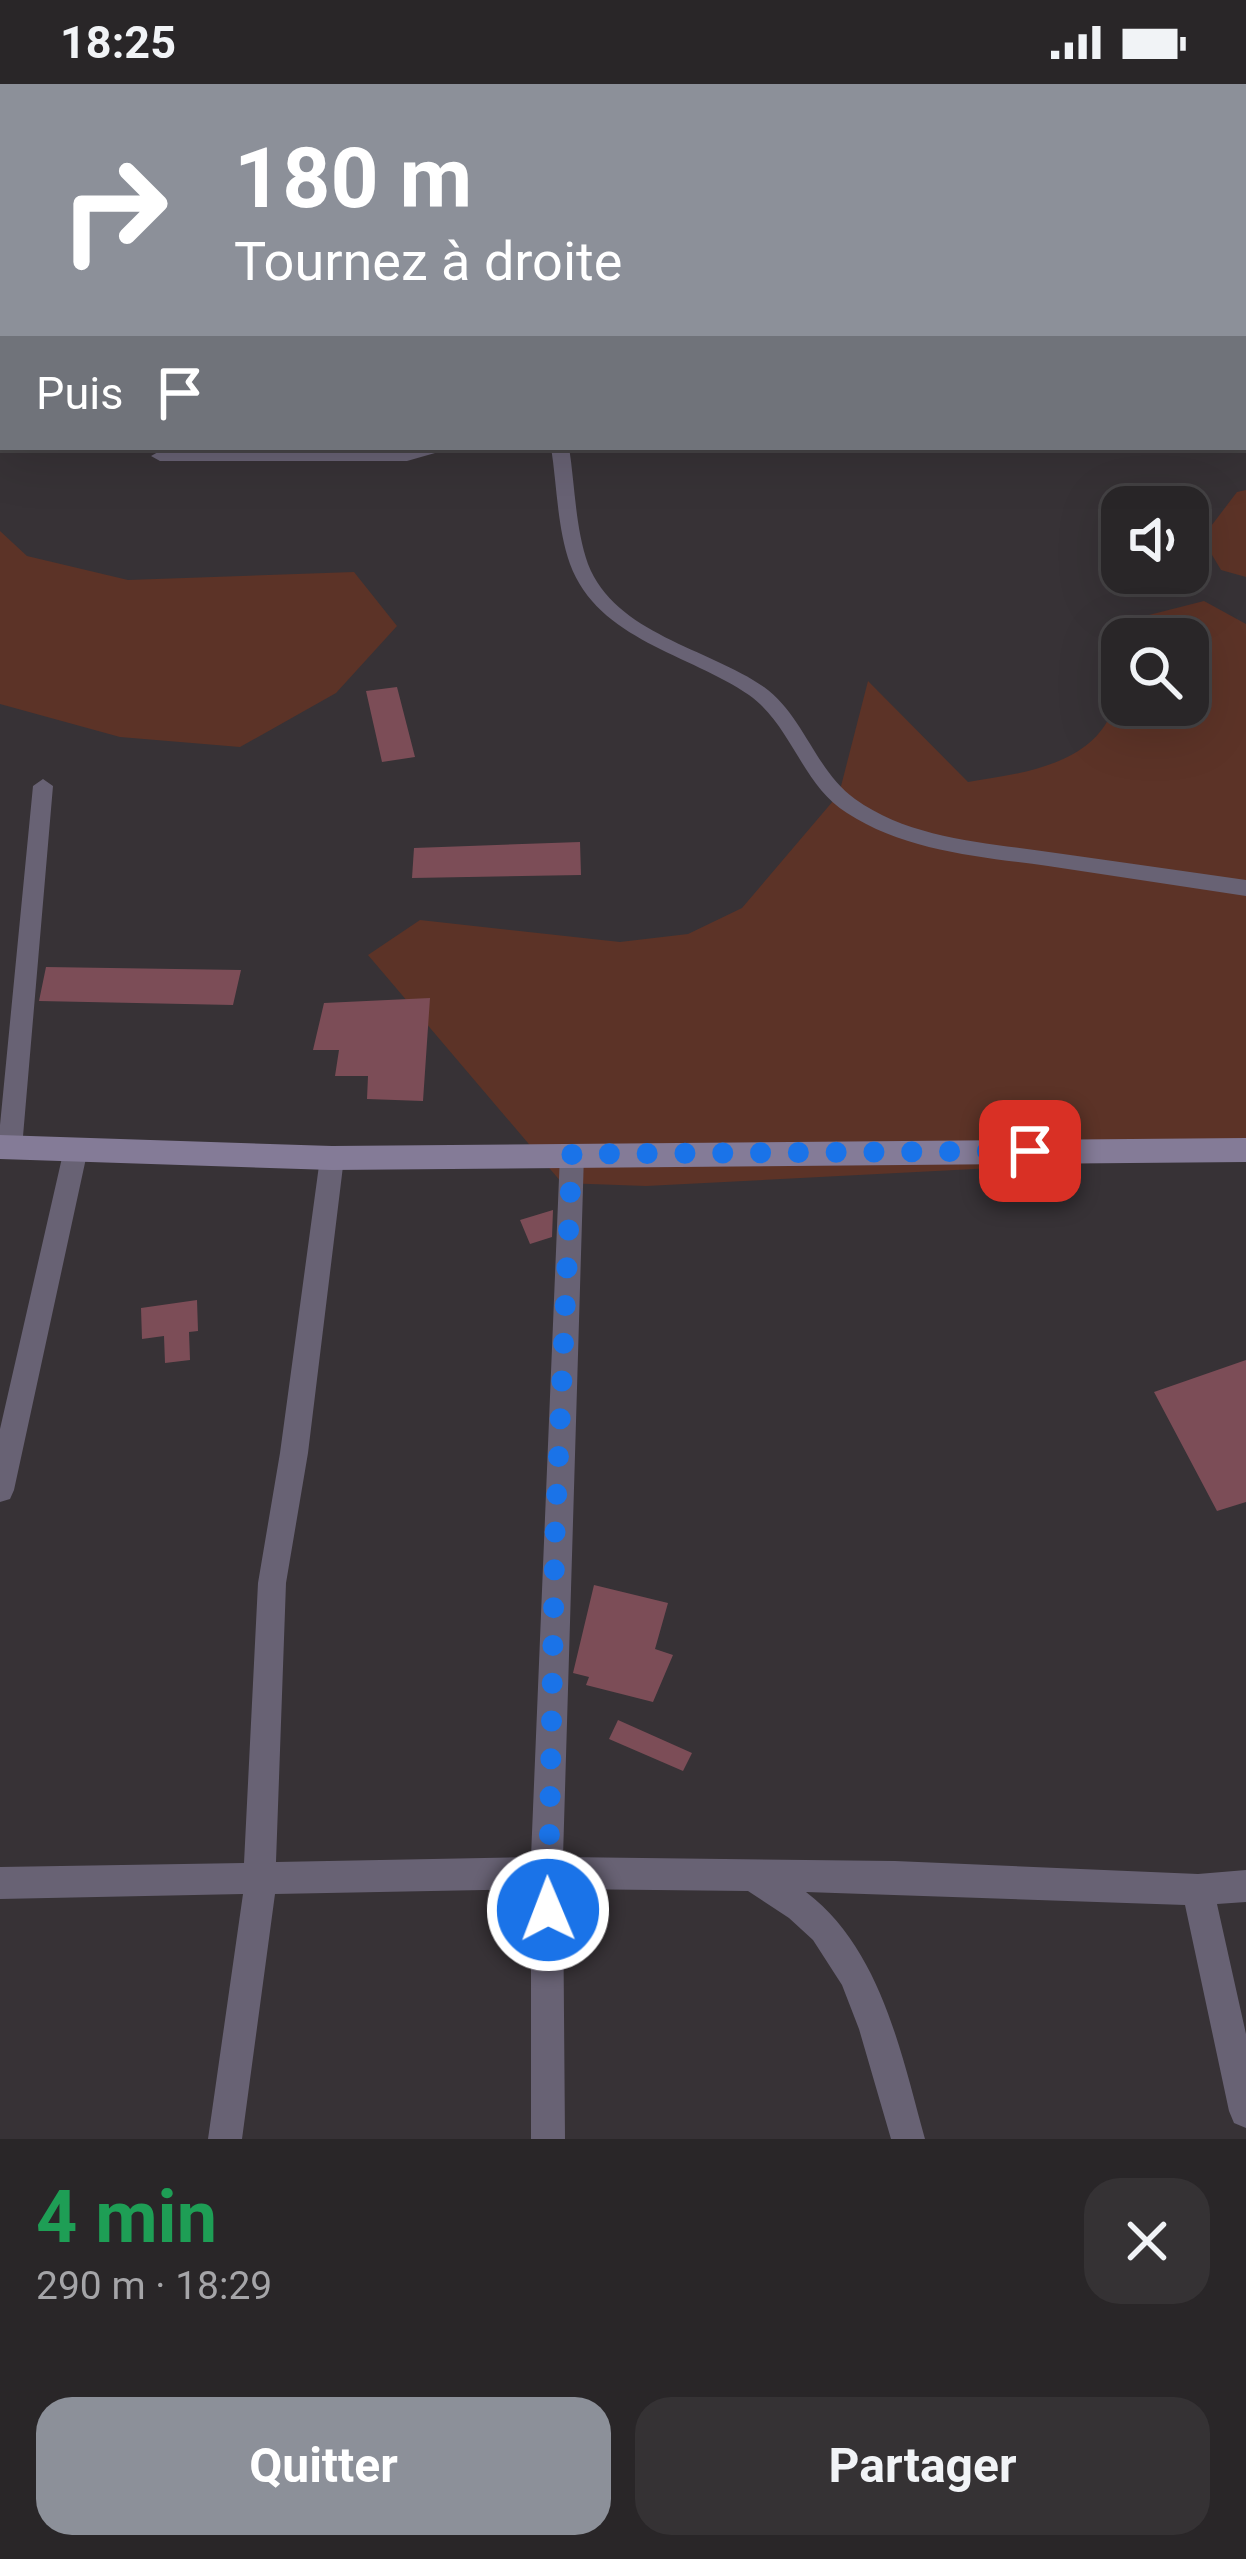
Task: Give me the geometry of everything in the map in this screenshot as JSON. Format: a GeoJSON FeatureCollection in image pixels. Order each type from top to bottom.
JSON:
{"type":"FeatureCollection","features":[{"type":"Feature","properties":{"kind":"main road"},"geometry":{"type":"LineString","coordinates":[[5,1147],[332,1158],[1246,1150]]}},
{"type":"Feature","properties":{"kind":"street"},"geometry":{"type":"LineString","coordinates":[[160,456],[407,456],[434,450]]}},
{"type":"Feature","properties":{"kind":"street"},"geometry":{"type":"LineString","coordinates":[[560,450],[580,569],[600,599],[634,629],[763,696],[830,790],[852,805],[917,835],[958,846],[1246,888]]}},
{"type":"Feature","properties":{"kind":"street"},"geometry":{"type":"LineString","coordinates":[[5,1147],[43,786]]}},
{"type":"Feature","properties":{"kind":"street"},"geometry":{"type":"LineString","coordinates":[[0,1490],[76,1149]]}},
{"type":"Feature","properties":{"kind":"street"},"geometry":{"type":"LineString","coordinates":[[548,2139],[552,2034],[547,1873],[555,1534],[572,1154]]}},
{"type":"Feature","properties":{"kind":"street"},"geometry":{"type":"LineString","coordinates":[[225,2139],[260,1878],[272,1583],[294,1453],[332,1158]]}},
{"type":"Feature","properties":{"kind":"street"},"geometry":{"type":"LineString","coordinates":[[0,1883],[547,1873],[895,1877],[1198,1890],[1246,1886]]}},
{"type":"Feature","properties":{"kind":"street"},"geometry":{"type":"LineString","coordinates":[[754,1876],[796,1902],[827,1932],[850,1972],[886,2059],[908,2139]]}},
{"type":"Feature","properties":{"kind":"street"},"geometry":{"type":"LineString","coordinates":[[1198,1890],[1246,2111]]}},
{"type":"Feature","properties":{"kind":"shaded area"},"geometry":{"type":"Polygon","coordinates":[[[1246,490],[1246,577],[1221,570],[1209,550],[1209,529],[1237,492],[1246,490]]]}},
{"type":"Feature","properties":{"kind":"shaded area"},"geometry":{"type":"Polygon","coordinates":[[[0,531],[27,556],[128,580],[354,572],[397,626],[336,693],[240,747],[120,737],[0,704],[0,531]]]}},
{"type":"Feature","properties":{"kind":"shaded area"},"geometry":{"type":"Polygon","coordinates":[[[1204,601],[1246,624],[1246,1155],[646,1186],[562,1183],[368,955],[420,920],[620,942],[688,934],[742,908],[839,794],[868,681],[968,782],[1048,765],[1084,747],[1103,726],[1209,726],[1209,618],[1147,618],[1204,601]]]}},
{"type":"Feature","properties":{"kind":"building"},"geometry":{"type":"Polygon","coordinates":[[[397,687],[415,757],[382,762],[366,691],[397,687]]]}},
{"type":"Feature","properties":{"kind":"building"},"geometry":{"type":"Polygon","coordinates":[[[580,842],[581,875],[412,878],[414,848],[580,842]]]}},
{"type":"Feature","properties":{"kind":"building"},"geometry":{"type":"Polygon","coordinates":[[[46,967],[241,970],[233,1005],[39,1001],[46,967]]]}},
{"type":"Feature","properties":{"kind":"building"},"geometry":{"type":"Polygon","coordinates":[[[430,998],[423,1101],[367,1099],[368,1076],[335,1076],[339,1050],[313,1050],[324,1003],[430,998]]]}},
{"type":"Feature","properties":{"kind":"building"},"geometry":{"type":"Polygon","coordinates":[[[553,1210],[552,1237],[530,1244],[520,1220],[553,1210]]]}},
{"type":"Feature","properties":{"kind":"building"},"geometry":{"type":"Polygon","coordinates":[[[197,1300],[198,1331],[189,1332],[190,1360],[165,1363],[164,1336],[142,1339],[141,1308],[197,1300]]]}},
{"type":"Feature","properties":{"kind":"building"},"geometry":{"type":"Polygon","coordinates":[[[1246,1360],[1246,1502],[1217,1511],[1154,1392],[1246,1360]]]}},
{"type":"Feature","properties":{"kind":"building"},"geometry":{"type":"Polygon","coordinates":[[[594,1585],[668,1603],[655,1649],[673,1655],[653,1702],[586,1685],[589,1677],[573,1673],[594,1585]]]}},
{"type":"Feature","properties":{"kind":"building"},"geometry":{"type":"Polygon","coordinates":[[[618,1720],[692,1753],[683,1771],[609,1739],[618,1720]]]}},
{"type":"Feature","properties":{"kind":"route"},"geometry":{"type":"LineString","coordinates":[[548,1910],[555,1534],[572,1154],[1030,1151]]}}]}
